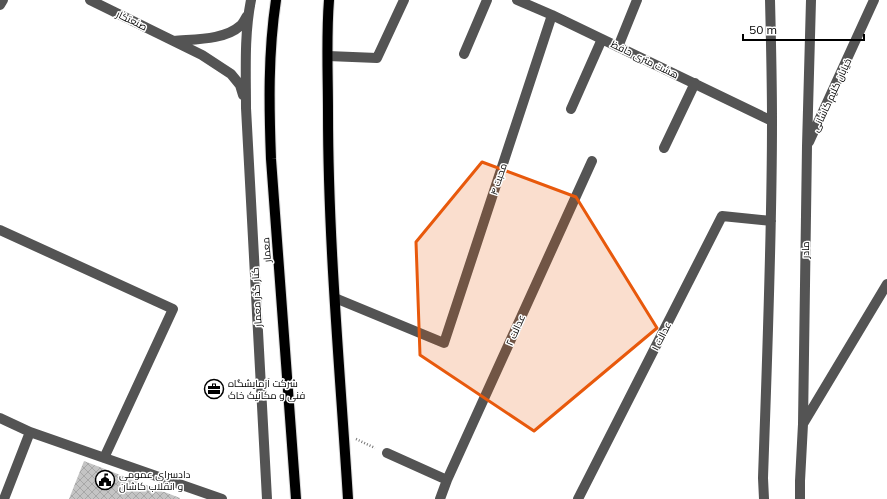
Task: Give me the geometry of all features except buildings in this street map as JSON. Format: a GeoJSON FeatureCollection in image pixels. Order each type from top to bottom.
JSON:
{"type":"FeatureCollection","features":[{"type":"Feature","properties":{"kind":"main road","name":"معمار"},"geometry":{"type":"LineString","coordinates":[[276,0],[272,26],[269,75],[269,122],[296,499]]}},
{"type":"Feature","properties":{"kind":"main road"},"geometry":{"type":"LineString","coordinates":[[330,0],[327,24],[328,167],[348,498]]}},
{"type":"Feature","properties":{"kind":"street"},"geometry":{"type":"LineString","coordinates":[[0,6],[3,0]]}},
{"type":"Feature","properties":{"kind":"street","name":"صنعتکار"},"geometry":{"type":"LineString","coordinates":[[90,0],[174,41],[231,74],[240,85],[246,108]]}},
{"type":"Feature","properties":{"kind":"street","name":"کنار گذر معمار"},"geometry":{"type":"LineString","coordinates":[[251,0],[248,13],[246,52],[246,108],[267,499]]}},
{"type":"Feature","properties":{"kind":"street"},"geometry":{"type":"LineString","coordinates":[[328,56],[377,58],[404,0]]}},
{"type":"Feature","properties":{"kind":"street"},"geometry":{"type":"LineString","coordinates":[[464,54],[486,0]]}},
{"type":"Feature","properties":{"kind":"street","name":"هشت متری حافظ"},"geometry":{"type":"LineString","coordinates":[[517,0],[618,46],[772,121]]}},
{"type":"Feature","properties":{"kind":"street"},"geometry":{"type":"LineString","coordinates":[[618,46],[637,0]]}},
{"type":"Feature","properties":{"kind":"street"},"geometry":{"type":"LineString","coordinates":[[764,499],[763,478],[771,221],[772,121],[770,0]]}},
{"type":"Feature","properties":{"kind":"street","name":"مادر"},"geometry":{"type":"LineString","coordinates":[[800,499],[803,424],[807,146],[811,0]]}},
{"type":"Feature","properties":{"kind":"street","name":"خیابان کلیم کاشانی"},"geometry":{"type":"LineString","coordinates":[[807,146],[874,0]]}},
{"type":"Feature","properties":{"kind":"street"},"geometry":{"type":"LineString","coordinates":[[174,41],[213,38],[228,34],[241,26],[248,13]]}},
{"type":"Feature","properties":{"kind":"street","name":"محبت ۴"},"geometry":{"type":"LineString","coordinates":[[335,298],[444,344],[552,15]]}},
{"type":"Feature","properties":{"kind":"street"},"geometry":{"type":"LineString","coordinates":[[571,109],[602,39]]}},
{"type":"Feature","properties":{"kind":"street"},"geometry":{"type":"LineString","coordinates":[[664,148],[695,83]]}},
{"type":"Feature","properties":{"kind":"street","name":"عدالت ۲"},"geometry":{"type":"LineString","coordinates":[[440,499],[447,480],[592,161]]}},
{"type":"Feature","properties":{"kind":"street","name":"عدالت ۱"},"geometry":{"type":"LineString","coordinates":[[578,499],[722,216],[771,221]]}},
{"type":"Feature","properties":{"kind":"street"},"geometry":{"type":"LineString","coordinates":[[0,230],[173,309],[104,458]]}},
{"type":"Feature","properties":{"kind":"street"},"geometry":{"type":"LineString","coordinates":[[803,424],[887,284]]}},
{"type":"Feature","properties":{"kind":"street"},"geometry":{"type":"LineString","coordinates":[[0,418],[30,432],[222,499]]}},
{"type":"Feature","properties":{"kind":"street"},"geometry":{"type":"LineString","coordinates":[[4,499],[30,432]]}},
{"type":"Feature","properties":{"kind":"street"},"geometry":{"type":"LineString","coordinates":[[387,453],[447,480]]}},
{"type":"Feature","properties":{"kind":"path"},"geometry":{"type":"LineString","coordinates":[[343,433],[387,453]]}},
{"type":"Feature","properties":{"kind":"highlighted area"},"geometry":{"type":"Polygon","coordinates":[[[482,162],[576,197],[657,328],[534,431],[420,355],[416,242],[482,162]]]}},
{"type":"Feature","properties":{"kind":"place","name":"شرکت آزمایشگاه فنی و مکانیک خاک"},"geometry":{"type":"Point","coordinates":[214,389]}},
{"type":"Feature","properties":{"kind":"place","name":"دادسرای عمومی و انقلاب کاشان"},"geometry":{"type":"Point","coordinates":[105,480]}}]}
